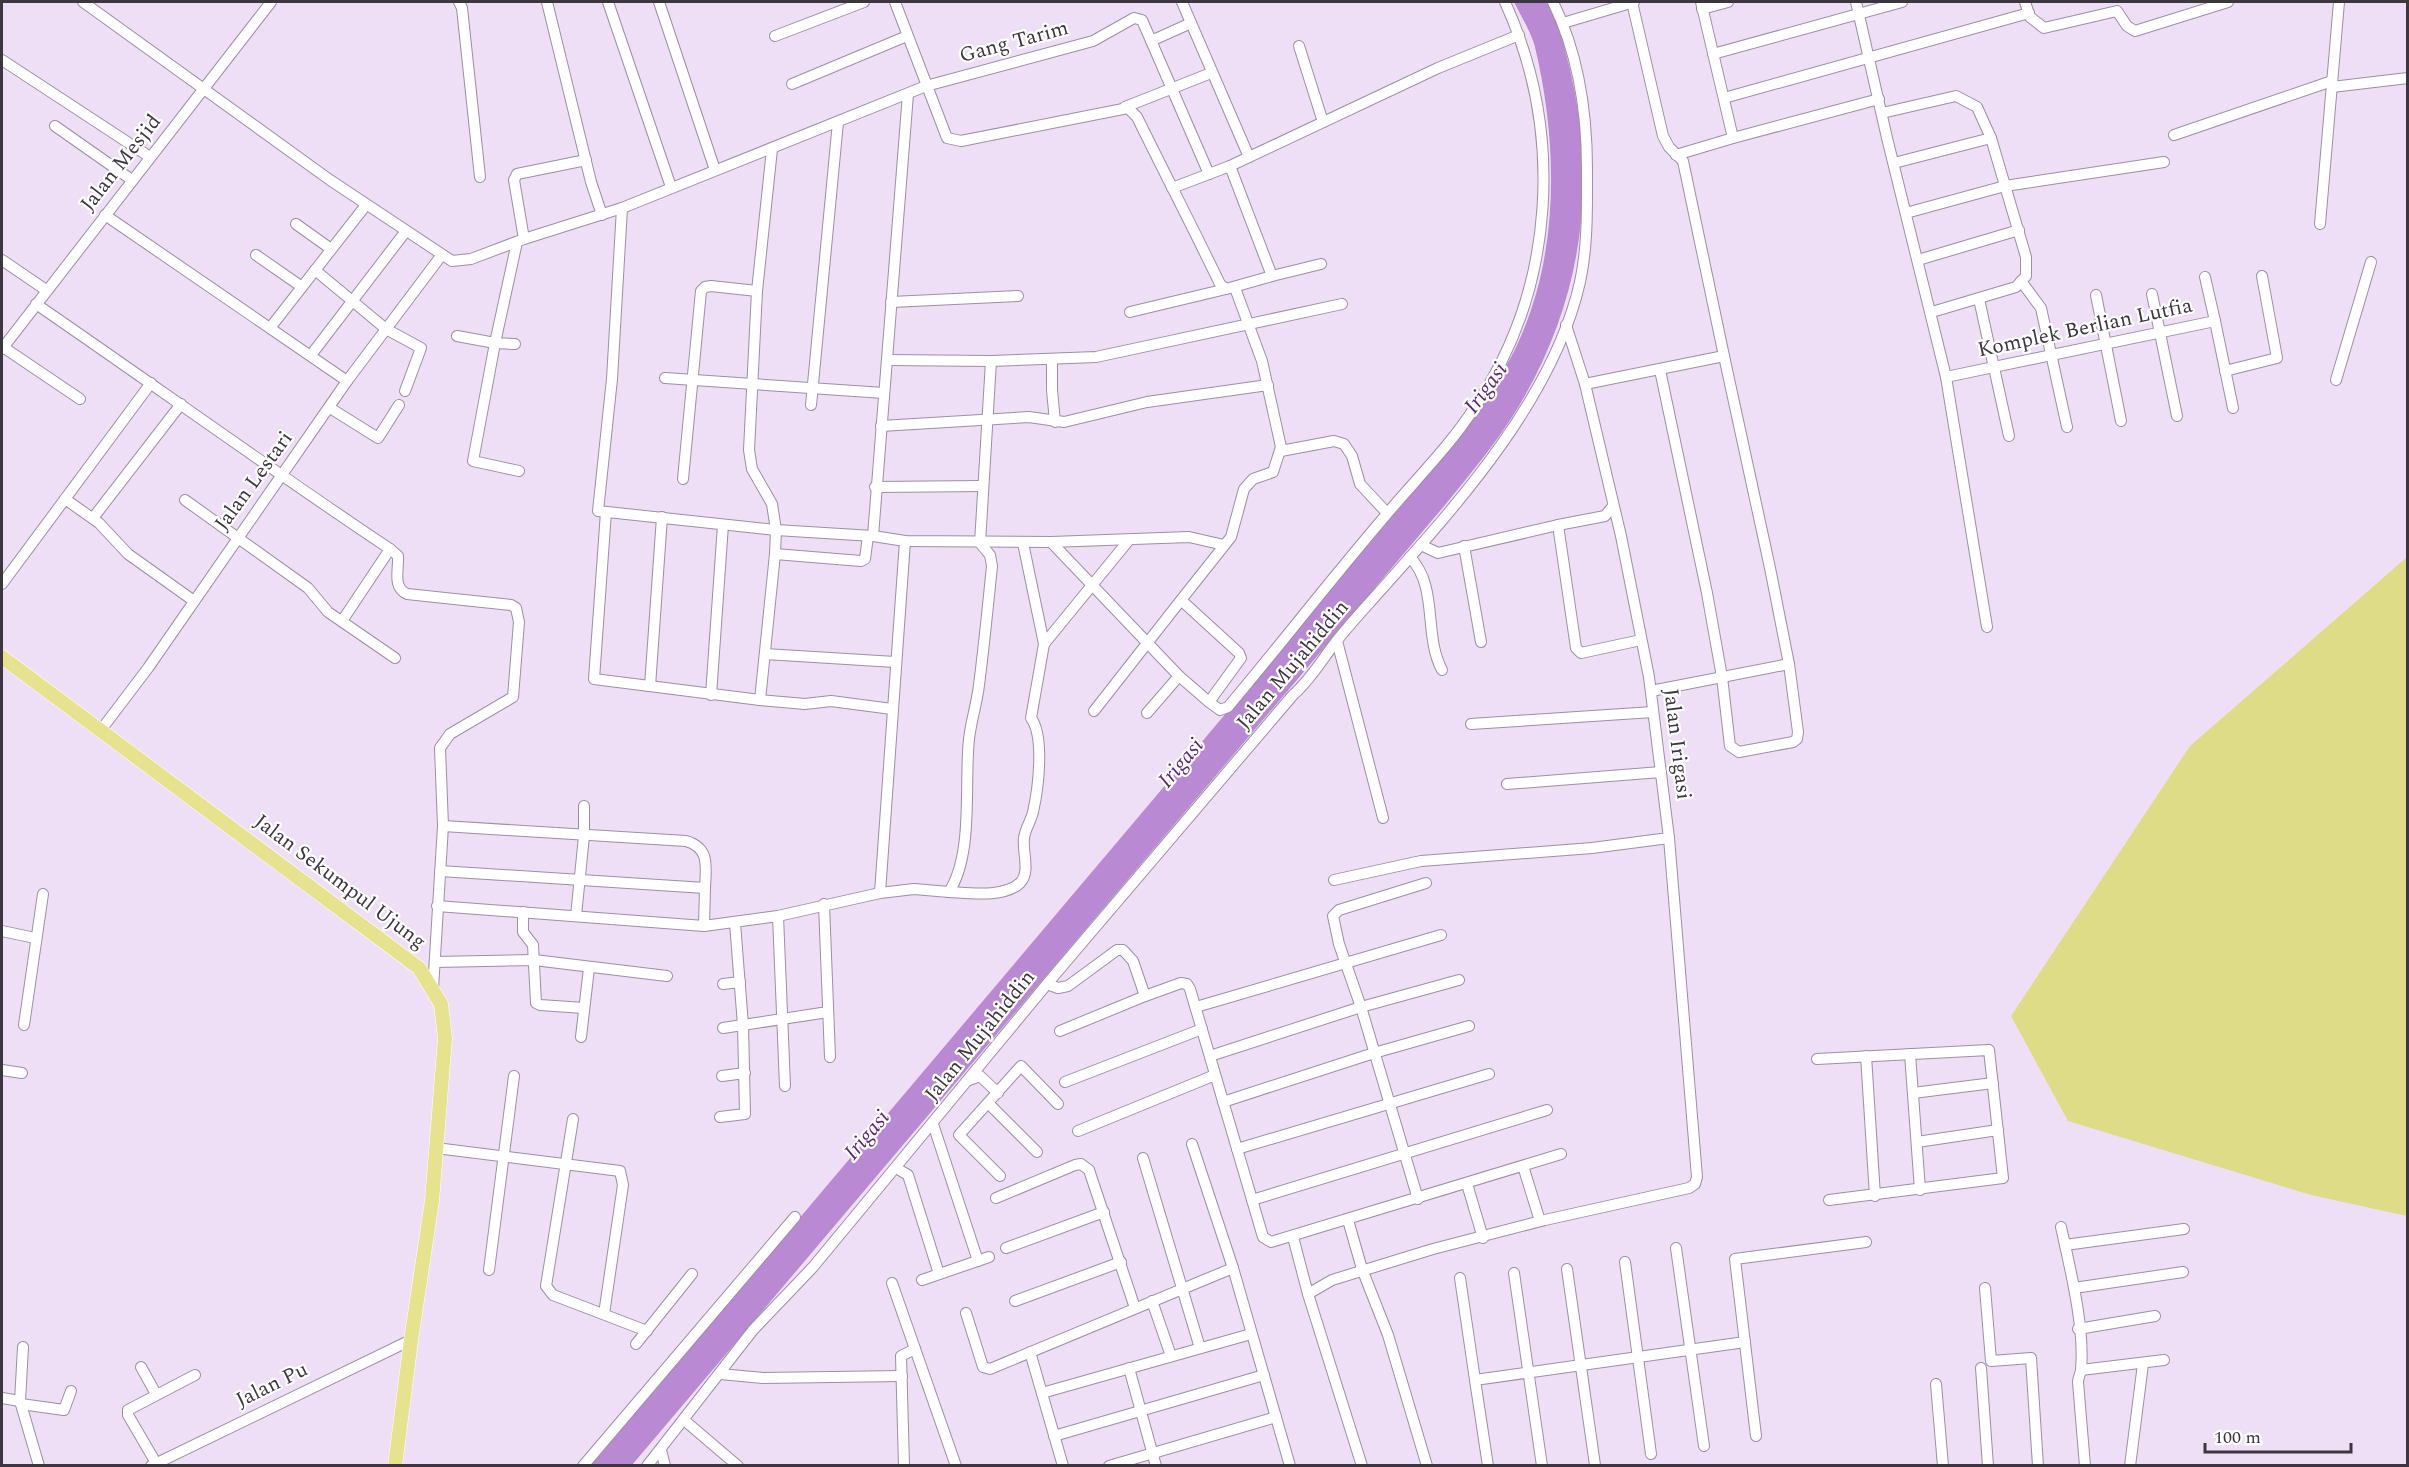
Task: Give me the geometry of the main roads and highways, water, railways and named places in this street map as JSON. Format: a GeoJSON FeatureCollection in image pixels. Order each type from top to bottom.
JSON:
{"type":"FeatureCollection","features":[{"type":"Feature","properties":{"kind":"main road","name":"Jalan Sekumpul Ujung"},"geometry":{"type":"LineString","coordinates":[[2,657],[419,968],[441,1004],[445,1038],[432,1202],[395,1466]]}},
{"type":"Feature","properties":{"kind":"water label","name":"Irigasi"},"geometry":{"type":"Point","coordinates":[1486,388]}},
{"type":"Feature","properties":{"kind":"water label","name":"Irigasi"},"geometry":{"type":"Point","coordinates":[1181,763]}},
{"type":"Feature","properties":{"kind":"water label","name":"Irigasi"},"geometry":{"type":"Point","coordinates":[867,1135]}}]}
